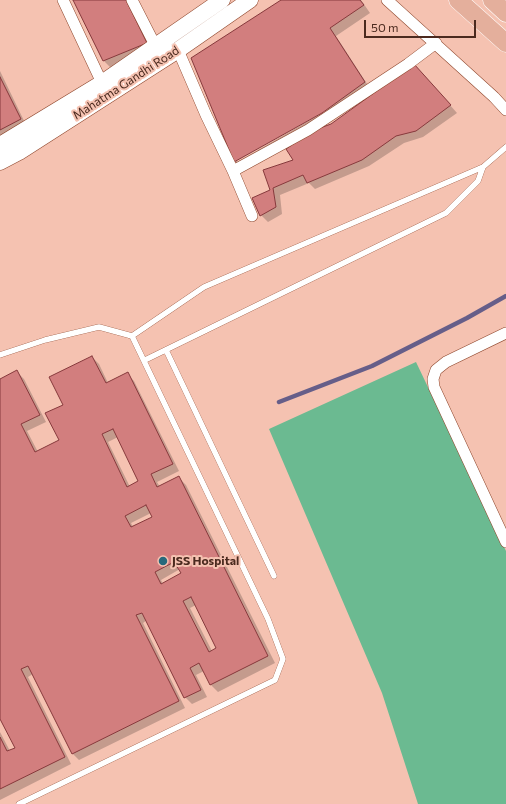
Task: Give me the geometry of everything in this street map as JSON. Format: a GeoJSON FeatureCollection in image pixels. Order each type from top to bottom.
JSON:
{"type":"FeatureCollection","features":[{"type":"Feature","properties":{"kind":"main road","name":"Mahatma Gandhi Road"},"geometry":{"type":"LineString","coordinates":[[0,145],[102,83],[222,0]]}},
{"type":"Feature","properties":{"kind":"main road","name":"Mahatma Gandhi Road"},"geometry":{"type":"LineString","coordinates":[[0,162],[178,50],[250,0]]}},
{"type":"Feature","properties":{"kind":"main road"},"geometry":{"type":"LineString","coordinates":[[458,0],[506,44]]}},
{"type":"Feature","properties":{"kind":"main road"},"geometry":{"type":"LineString","coordinates":[[492,0],[506,13]]}},
{"type":"Feature","properties":{"kind":"street"},"geometry":{"type":"LineString","coordinates":[[63,0],[102,83]]}},
{"type":"Feature","properties":{"kind":"street"},"geometry":{"type":"LineString","coordinates":[[132,0],[156,47]]}},
{"type":"Feature","properties":{"kind":"street"},"geometry":{"type":"LineString","coordinates":[[387,0],[436,43],[506,110]]}},
{"type":"Feature","properties":{"kind":"street"},"geometry":{"type":"LineString","coordinates":[[233,171],[308,130],[408,64],[436,43]]}},
{"type":"Feature","properties":{"kind":"street"},"geometry":{"type":"LineString","coordinates":[[178,50],[252,216]]}},
{"type":"Feature","properties":{"kind":"street"},"geometry":{"type":"LineString","coordinates":[[506,333],[446,362],[436,370],[433,379],[434,387],[506,542]]}},
{"type":"Feature","properties":{"kind":"lane"},"geometry":{"type":"LineString","coordinates":[[132,336],[204,287],[483,167],[506,148]]}},
{"type":"Feature","properties":{"kind":"lane"},"geometry":{"type":"LineString","coordinates":[[145,360],[446,213],[478,181],[483,167]]}},
{"type":"Feature","properties":{"kind":"lane"},"geometry":{"type":"LineString","coordinates":[[0,355],[45,340],[99,327],[132,336],[145,360],[268,619],[283,659],[275,680],[20,804]]}},
{"type":"Feature","properties":{"kind":"lane"},"geometry":{"type":"LineString","coordinates":[[166,350],[274,576]]}},
{"type":"Feature","properties":{"kind":"green space"},"geometry":{"type":"Polygon","coordinates":[[[416,362],[506,551],[506,804],[418,804],[382,693],[269,429],[416,362]]]}},
{"type":"Feature","properties":{"kind":"building"},"geometry":{"type":"Polygon","coordinates":[[[73,0],[126,0],[147,43],[103,61],[73,0]]]}},
{"type":"Feature","properties":{"kind":"building"},"geometry":{"type":"Polygon","coordinates":[[[281,0],[360,0],[364,5],[330,28],[365,82],[322,113],[234,162],[191,58],[281,0]]]}},
{"type":"Feature","properties":{"kind":"building"},"geometry":{"type":"Polygon","coordinates":[[[414,64],[451,105],[416,131],[396,136],[362,160],[307,183],[303,175],[273,188],[276,207],[260,216],[252,198],[270,190],[263,170],[293,160],[286,149],[312,131],[331,124],[414,64]]]}},
{"type":"Feature","properties":{"kind":"building"},"geometry":{"type":"Polygon","coordinates":[[[0,77],[21,119],[0,130],[0,77]]]}},
{"type":"Feature","properties":{"kind":"building"},"geometry":{"type":"Polygon","coordinates":[[[92,356],[106,383],[128,372],[173,464],[151,474],[157,487],[179,476],[268,656],[210,685],[199,663],[190,668],[201,690],[184,698],[142,613],[136,615],[179,701],[72,754],[28,666],[21,669],[65,757],[0,789],[0,737],[7,751],[15,748],[0,719],[0,379],[17,370],[40,415],[21,424],[35,452],[59,440],[45,413],[63,405],[49,377],[92,356]],[[113,429],[102,434],[127,487],[138,481],[113,429]],[[146,505],[125,516],[131,527],[152,517],[146,505]],[[174,562],[155,572],[161,584],[181,573],[174,562]],[[191,597],[183,601],[209,652],[216,648],[191,597]]]}},
{"type":"Feature","properties":{"kind":"waterway"},"geometry":{"type":"LineString","coordinates":[[279,402],[372,366],[467,318],[506,296]]}},
{"type":"Feature","properties":{"kind":"place","name":"JSS Hospital"},"geometry":{"type":"Point","coordinates":[163,561]}}]}
